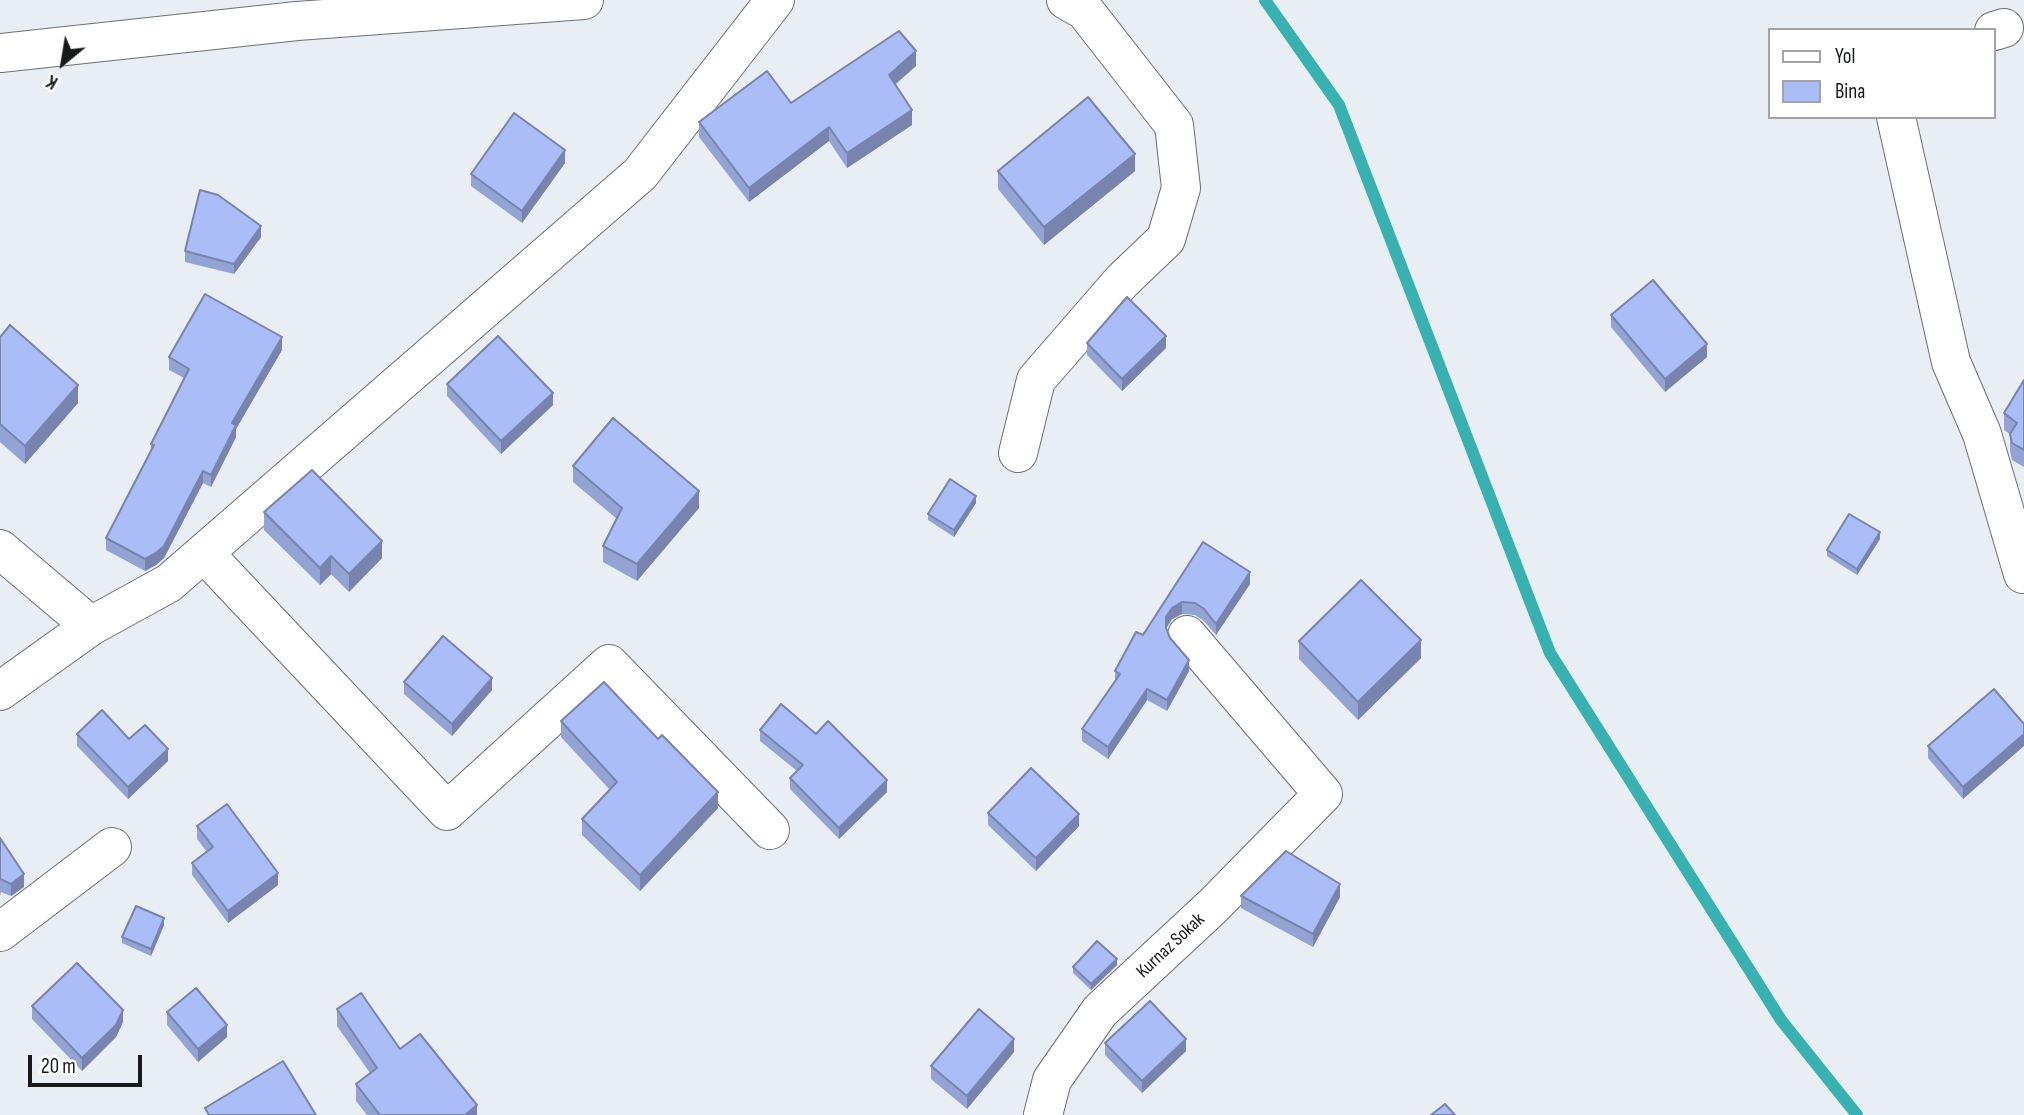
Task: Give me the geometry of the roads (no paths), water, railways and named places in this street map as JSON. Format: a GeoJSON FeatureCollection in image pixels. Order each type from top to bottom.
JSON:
{"type":"FeatureCollection","features":[{"type":"Feature","properties":{"kind":"street"},"geometry":{"type":"LineString","coordinates":[[0,53],[297,21],[584,0]]}},
{"type":"Feature","properties":{"kind":"street"},"geometry":{"type":"LineString","coordinates":[[0,691],[91,626],[169,583],[640,174],[775,0]]}},
{"type":"Feature","properties":{"kind":"street"},"geometry":{"type":"LineString","coordinates":[[1018,453],[1036,380],[1122,281],[1166,239],[1181,188],[1174,125],[1086,11],[1066,0]]}},
{"type":"Feature","properties":{"kind":"street"},"geometry":{"type":"LineString","coordinates":[[1896,119],[1951,362],[1982,434],[2023,573]]}},
{"type":"Feature","properties":{"kind":"street"},"geometry":{"type":"LineString","coordinates":[[0,549],[91,626]]}},
{"type":"Feature","properties":{"kind":"street"},"geometry":{"type":"LineString","coordinates":[[204,553],[447,811],[609,664],[770,830]]}},
{"type":"Feature","properties":{"kind":"street","name":"Kurnaz Sokak"},"geometry":{"type":"LineString","coordinates":[[1043,1115],[1052,1080],[1100,1011],[1213,906],[1324,794],[1187,635]]}},
{"type":"Feature","properties":{"kind":"street"},"geometry":{"type":"LineString","coordinates":[[0,932],[112,847]]}},
{"type":"Feature","properties":{"kind":"waterway"},"geometry":{"type":"LineString","coordinates":[[1265,0],[1339,105],[1550,653],[1781,1020],[1857,1115]]}}]}
